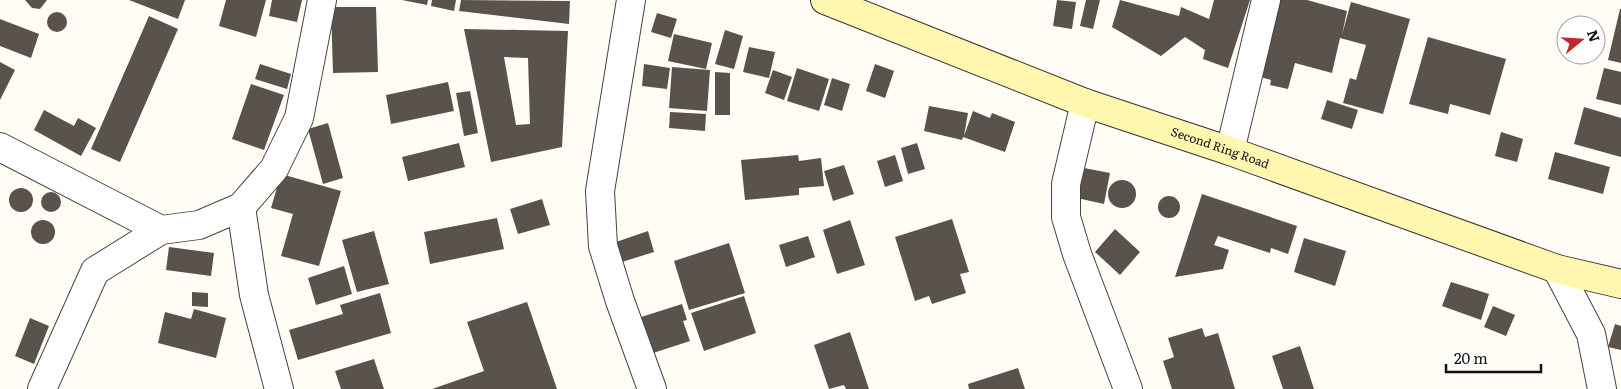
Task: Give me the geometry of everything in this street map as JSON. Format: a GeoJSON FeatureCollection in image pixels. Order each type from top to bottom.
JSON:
{"type":"FeatureCollection","features":[{"type":"Feature","properties":{"kind":"main road","name":"Second Ring Road"},"geometry":{"type":"LineString","coordinates":[[825,0],[864,8],[1085,104],[1230,152],[1557,269],[1621,284]]}},
{"type":"Feature","properties":{"kind":"street"},"geometry":{"type":"LineString","coordinates":[[42,389],[95,271],[161,230],[200,225],[241,207],[274,168],[299,118],[322,0]]}},
{"type":"Feature","properties":{"kind":"street"},"geometry":{"type":"LineString","coordinates":[[631,0],[600,191],[603,246],[620,301],[652,389]]}},
{"type":"Feature","properties":{"kind":"street"},"geometry":{"type":"LineString","coordinates":[[1230,152],[1266,0]]}},
{"type":"Feature","properties":{"kind":"street"},"geometry":{"type":"LineString","coordinates":[[1085,104],[1066,184],[1066,217],[1077,254],[1128,389]]}},
{"type":"Feature","properties":{"kind":"street"},"geometry":{"type":"LineString","coordinates":[[0,146],[161,230]]}},
{"type":"Feature","properties":{"kind":"street"},"geometry":{"type":"LineString","coordinates":[[241,207],[254,295],[279,389]]}},
{"type":"Feature","properties":{"kind":"street"},"geometry":{"type":"LineString","coordinates":[[1557,269],[1591,334],[1602,389]]}},
{"type":"Feature","properties":{"kind":"building"},"geometry":{"type":"Polygon","coordinates":[[[25,0],[47,0],[40,9],[32,8],[25,0]]]}},
{"type":"Feature","properties":{"kind":"building"},"geometry":{"type":"Polygon","coordinates":[[[129,0],[185,0],[178,19],[129,0]]]}},
{"type":"Feature","properties":{"kind":"building"},"geometry":{"type":"Polygon","coordinates":[[[226,0],[266,0],[256,37],[219,26],[226,0]]]}},
{"type":"Feature","properties":{"kind":"building"},"geometry":{"type":"Polygon","coordinates":[[[272,0],[302,0],[297,22],[269,16],[272,0]]]}},
{"type":"Feature","properties":{"kind":"building"},"geometry":{"type":"Polygon","coordinates":[[[402,0],[428,0],[427,5],[402,0]]]}},
{"type":"Feature","properties":{"kind":"building"},"geometry":{"type":"Polygon","coordinates":[[[432,0],[456,0],[454,11],[431,6],[432,0]]]}},
{"type":"Feature","properties":{"kind":"building"},"geometry":{"type":"Polygon","coordinates":[[[461,0],[570,1],[569,24],[459,11],[461,0]]]}},
{"type":"Feature","properties":{"kind":"building"},"geometry":{"type":"Polygon","coordinates":[[[1057,0],[1076,2],[1072,29],[1053,26],[1057,0]]]}},
{"type":"Feature","properties":{"kind":"building"},"geometry":{"type":"Polygon","coordinates":[[[1086,0],[1100,0],[1093,29],[1080,26],[1086,0]]]}},
{"type":"Feature","properties":{"kind":"building"},"geometry":{"type":"Polygon","coordinates":[[[1120,0],[1179,16],[1181,7],[1209,19],[1214,0],[1250,0],[1228,68],[1203,59],[1205,50],[1185,37],[1161,56],[1112,27],[1120,0]]]}},
{"type":"Feature","properties":{"kind":"building"},"geometry":{"type":"Polygon","coordinates":[[[1276,0],[1307,0],[1347,11],[1342,35],[1351,2],[1410,19],[1383,114],[1343,103],[1350,78],[1356,80],[1366,45],[1340,38],[1332,73],[1295,63],[1288,89],[1270,85],[1271,80],[1257,76],[1276,0]]]}},
{"type":"Feature","properties":{"kind":"building"},"geometry":{"type":"Polygon","coordinates":[[[331,7],[376,7],[378,72],[333,73],[331,7]]]}},
{"type":"Feature","properties":{"kind":"building"},"geometry":{"type":"Polygon","coordinates":[[[1621,9],[1621,63],[1608,60],[1621,9]]]}},
{"type":"Feature","properties":{"kind":"building"},"geometry":{"type":"Polygon","coordinates":[[[53,12],[61,12],[67,18],[67,26],[61,32],[53,32],[47,26],[47,18],[53,12]]]}},
{"type":"Feature","properties":{"kind":"building"},"geometry":{"type":"Polygon","coordinates":[[[657,13],[677,19],[671,38],[651,32],[657,13]]]}},
{"type":"Feature","properties":{"kind":"building"},"geometry":{"type":"Polygon","coordinates":[[[149,16],[178,29],[120,162],[91,149],[149,16]]]}},
{"type":"Feature","properties":{"kind":"building"},"geometry":{"type":"Polygon","coordinates":[[[0,19],[39,34],[31,58],[0,46],[0,19]]]}},
{"type":"Feature","properties":{"kind":"building"},"geometry":{"type":"Polygon","coordinates":[[[464,29],[568,31],[562,147],[491,162],[464,29]],[[504,57],[516,125],[530,124],[528,58],[504,57]]]}},
{"type":"Feature","properties":{"kind":"building"},"geometry":{"type":"Polygon","coordinates":[[[725,30],[743,36],[734,69],[715,64],[725,30]]]}},
{"type":"Feature","properties":{"kind":"building"},"geometry":{"type":"Polygon","coordinates":[[[674,34],[712,43],[706,69],[668,61],[674,34]]]}},
{"type":"Feature","properties":{"kind":"building"},"geometry":{"type":"Polygon","coordinates":[[[1428,37],[1506,59],[1490,115],[1450,104],[1448,114],[1409,104],[1428,37]]]}},
{"type":"Feature","properties":{"kind":"building"},"geometry":{"type":"Polygon","coordinates":[[[749,47],[775,52],[769,78],[743,72],[749,47]]]}},
{"type":"Feature","properties":{"kind":"building"},"geometry":{"type":"Polygon","coordinates":[[[0,62],[15,70],[0,100],[0,62]]]}},
{"type":"Feature","properties":{"kind":"building"},"geometry":{"type":"Polygon","coordinates":[[[260,64],[291,74],[287,89],[255,79],[260,64]]]}},
{"type":"Feature","properties":{"kind":"building"},"geometry":{"type":"Polygon","coordinates":[[[644,64],[670,68],[667,89],[642,86],[644,64]]]}},
{"type":"Feature","properties":{"kind":"building"},"geometry":{"type":"Polygon","coordinates":[[[875,64],[894,71],[885,98],[866,91],[875,64]]]}},
{"type":"Feature","properties":{"kind":"building"},"geometry":{"type":"Polygon","coordinates":[[[672,67],[710,70],[707,111],[669,108],[672,67]]]}},
{"type":"Feature","properties":{"kind":"building"},"geometry":{"type":"Polygon","coordinates":[[[797,68],[829,79],[819,111],[787,101],[797,68]]]}},
{"type":"Feature","properties":{"kind":"building"},"geometry":{"type":"Polygon","coordinates":[[[1604,68],[1621,72],[1621,105],[1596,99],[1604,68]]]}},
{"type":"Feature","properties":{"kind":"building"},"geometry":{"type":"Polygon","coordinates":[[[773,70],[792,77],[784,100],[765,93],[773,70]]]}},
{"type":"Feature","properties":{"kind":"building"},"geometry":{"type":"Polygon","coordinates":[[[715,72],[730,73],[730,115],[715,115],[715,72]]]}},
{"type":"Feature","properties":{"kind":"building"},"geometry":{"type":"Polygon","coordinates":[[[832,78],[850,84],[842,111],[824,105],[832,78]]]}},
{"type":"Feature","properties":{"kind":"building"},"geometry":{"type":"Polygon","coordinates":[[[448,82],[454,111],[391,124],[386,95],[448,82]]]}},
{"type":"Feature","properties":{"kind":"building"},"geometry":{"type":"Polygon","coordinates":[[[251,84],[284,95],[264,150],[232,139],[251,84]]]}},
{"type":"Feature","properties":{"kind":"building"},"geometry":{"type":"Polygon","coordinates":[[[470,91],[478,133],[464,136],[456,93],[470,91]]]}},
{"type":"Feature","properties":{"kind":"building"},"geometry":{"type":"Polygon","coordinates":[[[1327,100],[1358,110],[1352,129],[1321,119],[1327,100]]]}},
{"type":"Feature","properties":{"kind":"building"},"geometry":{"type":"Polygon","coordinates":[[[929,106],[968,113],[964,136],[973,111],[990,118],[992,113],[1015,122],[1005,152],[963,137],[962,140],[924,131],[929,106]]]}},
{"type":"Feature","properties":{"kind":"building"},"geometry":{"type":"Polygon","coordinates":[[[1584,107],[1621,118],[1621,157],[1574,144],[1584,107]]]}},
{"type":"Feature","properties":{"kind":"building"},"geometry":{"type":"Polygon","coordinates":[[[44,110],[74,126],[78,118],[96,128],[81,156],[34,130],[44,110]]]}},
{"type":"Feature","properties":{"kind":"building"},"geometry":{"type":"Polygon","coordinates":[[[670,112],[706,114],[705,131],[669,128],[670,112]]]}},
{"type":"Feature","properties":{"kind":"building"},"geometry":{"type":"Polygon","coordinates":[[[328,123],[343,178],[323,184],[308,129],[328,123]]]}},
{"type":"Feature","properties":{"kind":"building"},"geometry":{"type":"Polygon","coordinates":[[[1501,132],[1523,139],[1517,162],[1495,156],[1501,132]]]}},
{"type":"Feature","properties":{"kind":"building"},"geometry":{"type":"Polygon","coordinates":[[[459,143],[465,167],[408,181],[402,157],[459,143]]]}},
{"type":"Feature","properties":{"kind":"building"},"geometry":{"type":"Polygon","coordinates":[[[917,143],[925,169],[908,174],[901,148],[917,143]]]}},
{"type":"Feature","properties":{"kind":"building"},"geometry":{"type":"Polygon","coordinates":[[[1555,152],[1610,167],[1603,194],[1548,179],[1555,152]]]}},
{"type":"Feature","properties":{"kind":"building"},"geometry":{"type":"Polygon","coordinates":[[[798,155],[799,161],[821,158],[824,186],[799,188],[799,195],[745,200],[741,160],[798,155]]]}},
{"type":"Feature","properties":{"kind":"building"},"geometry":{"type":"Polygon","coordinates":[[[895,155],[903,181],[885,187],[877,161],[895,155]]]}},
{"type":"Feature","properties":{"kind":"building"},"geometry":{"type":"Polygon","coordinates":[[[844,165],[854,194],[833,201],[824,171],[844,165]]]}},
{"type":"Feature","properties":{"kind":"building"},"geometry":{"type":"Polygon","coordinates":[[[1084,168],[1110,173],[1104,204],[1077,198],[1084,168]]]}},
{"type":"Feature","properties":{"kind":"building"},"geometry":{"type":"Polygon","coordinates":[[[281,174],[341,191],[319,266],[281,256],[293,214],[271,208],[281,174]]]}},
{"type":"Feature","properties":{"kind":"building"},"geometry":{"type":"Polygon","coordinates":[[[1122,180],[1132,184],[1136,194],[1132,204],[1122,208],[1112,204],[1108,194],[1112,184],[1122,180]]]}},
{"type":"Feature","properties":{"kind":"building"},"geometry":{"type":"Polygon","coordinates":[[[21,188],[26,189],[32,195],[32,205],[26,211],[21,212],[16,211],[10,205],[9,200],[10,195],[16,189],[21,188]]]}},
{"type":"Feature","properties":{"kind":"building"},"geometry":{"type":"Polygon","coordinates":[[[51,192],[58,195],[61,202],[58,209],[51,212],[44,209],[41,202],[44,195],[51,192]]]}},
{"type":"Feature","properties":{"kind":"building"},"geometry":{"type":"Polygon","coordinates":[[[1202,194],[1297,226],[1288,254],[1271,248],[1270,253],[1218,236],[1214,245],[1229,250],[1223,269],[1175,277],[1202,194]]]}},
{"type":"Feature","properties":{"kind":"building"},"geometry":{"type":"Polygon","coordinates":[[[1169,196],[1177,199],[1180,207],[1177,215],[1169,218],[1161,215],[1158,207],[1161,199],[1169,196]]]}},
{"type":"Feature","properties":{"kind":"building"},"geometry":{"type":"Polygon","coordinates":[[[542,199],[550,225],[518,234],[510,209],[542,199]]]}},
{"type":"Feature","properties":{"kind":"building"},"geometry":{"type":"Polygon","coordinates":[[[497,218],[504,249],[430,264],[424,232],[497,218]]]}},
{"type":"Feature","properties":{"kind":"building"},"geometry":{"type":"Polygon","coordinates":[[[952,219],[969,272],[960,274],[966,293],[932,304],[929,296],[915,301],[895,237],[952,219]]]}},
{"type":"Feature","properties":{"kind":"building"},"geometry":{"type":"Polygon","coordinates":[[[43,220],[52,223],[55,232],[52,241],[43,244],[34,241],[31,232],[34,223],[43,220]]]}},
{"type":"Feature","properties":{"kind":"building"},"geometry":{"type":"Polygon","coordinates":[[[850,220],[865,265],[837,274],[823,230],[850,220]]]}},
{"type":"Feature","properties":{"kind":"building"},"geometry":{"type":"Polygon","coordinates":[[[1115,229],[1140,252],[1120,275],[1095,252],[1115,229]]]}},
{"type":"Feature","properties":{"kind":"building"},"geometry":{"type":"Polygon","coordinates":[[[374,231],[389,284],[357,292],[342,240],[374,231]]]}},
{"type":"Feature","properties":{"kind":"building"},"geometry":{"type":"Polygon","coordinates":[[[648,231],[654,252],[622,262],[616,242],[648,231]]]}},
{"type":"Feature","properties":{"kind":"building"},"geometry":{"type":"Polygon","coordinates":[[[808,236],[815,257],[786,267],[779,245],[808,236]]]}},
{"type":"Feature","properties":{"kind":"building"},"geometry":{"type":"Polygon","coordinates":[[[1304,238],[1346,251],[1335,286],[1294,272],[1304,238]]]}},
{"type":"Feature","properties":{"kind":"building"},"geometry":{"type":"Polygon","coordinates":[[[729,243],[745,293],[689,310],[674,261],[729,243]]]}},
{"type":"Feature","properties":{"kind":"building"},"geometry":{"type":"Polygon","coordinates":[[[169,247],[214,253],[211,276],[166,270],[169,247]]]}},
{"type":"Feature","properties":{"kind":"building"},"geometry":{"type":"Polygon","coordinates":[[[344,266],[352,294],[316,305],[308,278],[344,266]]]}},
{"type":"Feature","properties":{"kind":"building"},"geometry":{"type":"Polygon","coordinates":[[[1451,282],[1489,294],[1481,320],[1442,306],[1451,282]]]}},
{"type":"Feature","properties":{"kind":"building"},"geometry":{"type":"Polygon","coordinates":[[[192,292],[208,293],[208,307],[192,306],[192,292]]]}},
{"type":"Feature","properties":{"kind":"building"},"geometry":{"type":"Polygon","coordinates":[[[380,293],[391,333],[298,360],[289,330],[343,314],[340,305],[380,293]]]}},
{"type":"Feature","properties":{"kind":"building"},"geometry":{"type":"Polygon","coordinates":[[[744,296],[756,333],[704,351],[691,313],[744,296]]]}},
{"type":"Feature","properties":{"kind":"building"},"geometry":{"type":"Polygon","coordinates":[[[527,302],[557,389],[432,389],[484,371],[467,322],[527,302]]]}},
{"type":"Feature","properties":{"kind":"building"},"geometry":{"type":"Polygon","coordinates":[[[682,304],[687,320],[683,321],[690,341],[647,355],[635,319],[682,304]]]}},
{"type":"Feature","properties":{"kind":"building"},"geometry":{"type":"Polygon","coordinates":[[[1493,306],[1515,315],[1506,336],[1484,327],[1493,306]]]}},
{"type":"Feature","properties":{"kind":"building"},"geometry":{"type":"Polygon","coordinates":[[[194,309],[226,318],[216,358],[158,343],[165,312],[191,319],[194,309]]]}},
{"type":"Feature","properties":{"kind":"building"},"geometry":{"type":"Polygon","coordinates":[[[30,318],[49,326],[34,364],[15,356],[30,318]]]}},
{"type":"Feature","properties":{"kind":"building"},"geometry":{"type":"Polygon","coordinates":[[[1615,324],[1621,326],[1621,350],[1608,347],[1615,324]]]}},
{"type":"Feature","properties":{"kind":"building"},"geometry":{"type":"Polygon","coordinates":[[[1202,328],[1205,337],[1218,333],[1235,389],[1172,389],[1163,361],[1174,357],[1168,338],[1202,328]]]}},
{"type":"Feature","properties":{"kind":"building"},"geometry":{"type":"Polygon","coordinates":[[[850,332],[869,389],[846,389],[844,385],[829,389],[814,345],[850,332]]]}},
{"type":"Feature","properties":{"kind":"building"},"geometry":{"type":"Polygon","coordinates":[[[1300,346],[1314,389],[1283,389],[1272,356],[1300,346]]]}},
{"type":"Feature","properties":{"kind":"building"},"geometry":{"type":"Polygon","coordinates":[[[374,359],[384,389],[341,389],[335,371],[374,359]]]}},
{"type":"Feature","properties":{"kind":"building"},"geometry":{"type":"Polygon","coordinates":[[[1018,368],[1025,389],[969,389],[968,384],[1018,368]]]}}]}
